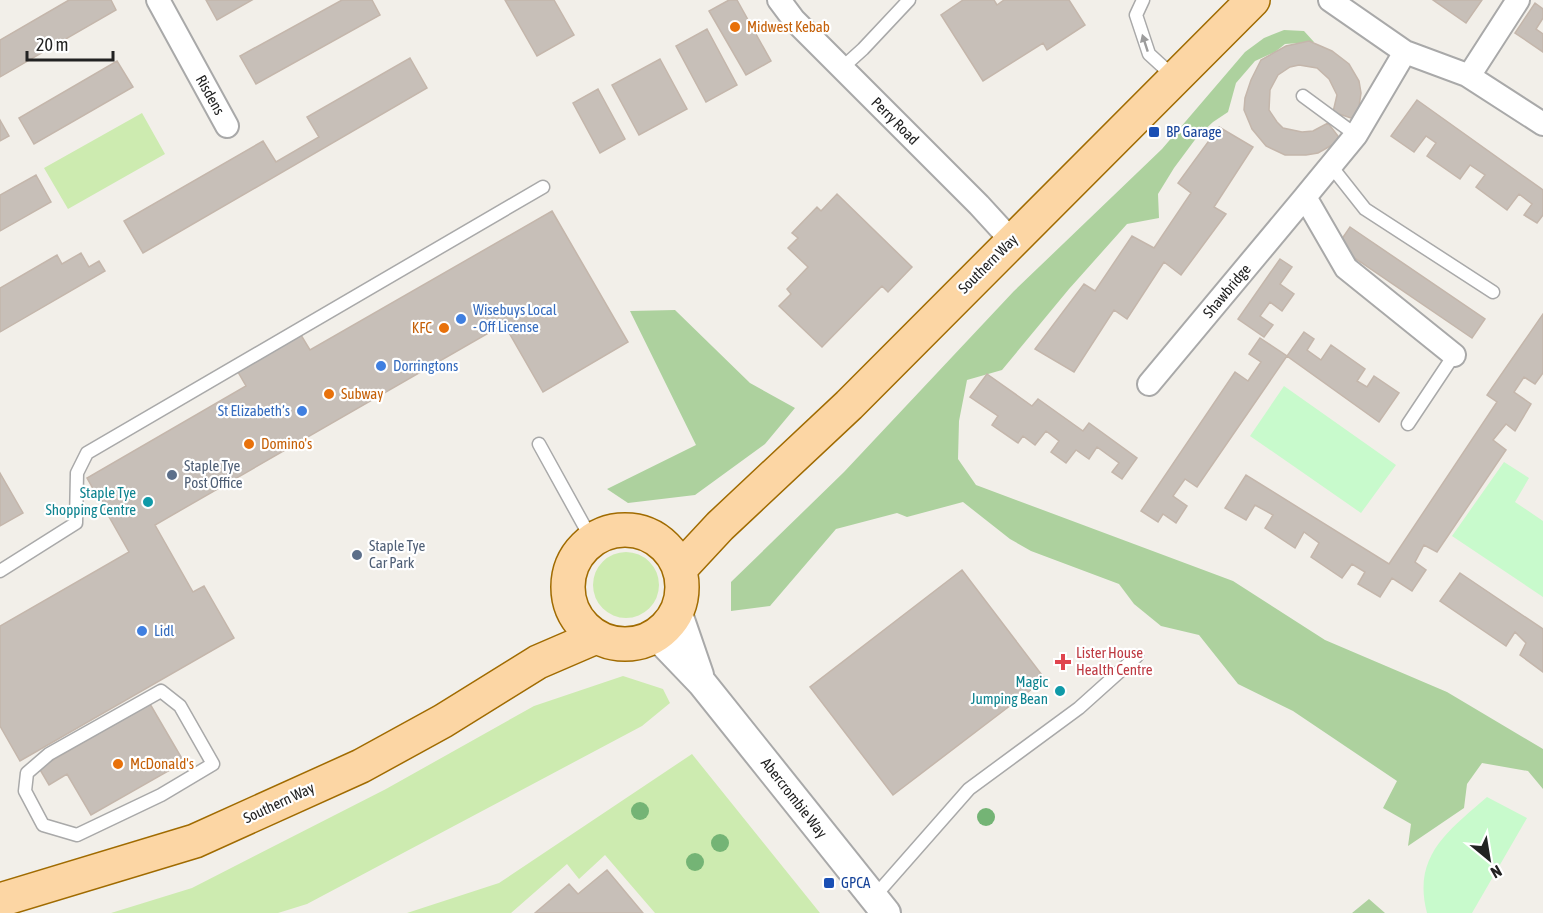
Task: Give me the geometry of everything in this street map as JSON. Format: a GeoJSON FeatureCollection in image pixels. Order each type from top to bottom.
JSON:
{"type":"FeatureCollection","features":[{"type":"Feature","properties":{"kind":"main road","name":"Southern Way"},"geometry":{"type":"LineString","coordinates":[[680,569],[720,526],[849,405],[1253,0]]}},
{"type":"Feature","properties":{"kind":"main road"},"geometry":{"type":"LineString","coordinates":[[632,530],[648,534],[662,543],[672,554],[680,569],[682,590],[677,610],[668,624],[656,635],[642,642],[626,644],[596,637],[582,625],[572,610],[568,591],[570,571],[578,554],[592,540],[611,532],[632,530],[663,532],[720,526]]}},
{"type":"Feature","properties":{"kind":"main road","name":"Southern Way"},"geometry":{"type":"LineString","coordinates":[[538,662],[572,610]]}},
{"type":"Feature","properties":{"kind":"main road","name":"Southern Way"},"geometry":{"type":"LineString","coordinates":[[0,900],[195,841],[371,760],[444,722],[538,662],[596,637]]}},
{"type":"Feature","properties":{"kind":"street","name":"Risdens"},"geometry":{"type":"LineString","coordinates":[[158,0],[227,126]]}},
{"type":"Feature","properties":{"kind":"street","name":"Perry Road"},"geometry":{"type":"LineString","coordinates":[[779,0],[794,20],[1012,241]]}},
{"type":"Feature","properties":{"kind":"street"},"geometry":{"type":"LineString","coordinates":[[1330,0],[1406,52],[1469,76],[1543,124]]}},
{"type":"Feature","properties":{"kind":"street"},"geometry":{"type":"LineString","coordinates":[[1469,76],[1518,0]]}},
{"type":"Feature","properties":{"kind":"street","name":"Shawbridge"},"geometry":{"type":"LineString","coordinates":[[1149,384],[1356,135],[1406,52]]}},
{"type":"Feature","properties":{"kind":"street"},"geometry":{"type":"LineString","coordinates":[[1305,197],[1346,268],[1454,355]]}},
{"type":"Feature","properties":{"kind":"street","name":"Abercrombie Way"},"geometry":{"type":"LineString","coordinates":[[677,610],[702,683]]}},
{"type":"Feature","properties":{"kind":"street","name":"Abercrombie Way"},"geometry":{"type":"LineString","coordinates":[[656,635],[702,683],[879,906]]}},
{"type":"Feature","properties":{"kind":"lane"},"geometry":{"type":"LineString","coordinates":[[842,68],[909,0]]}},
{"type":"Feature","properties":{"kind":"lane"},"geometry":{"type":"LineString","coordinates":[[1143,0],[1136,15],[1149,54],[1174,77]]}},
{"type":"Feature","properties":{"kind":"lane"},"geometry":{"type":"LineString","coordinates":[[1303,96],[1356,135]]}},
{"type":"Feature","properties":{"kind":"lane"},"geometry":{"type":"LineString","coordinates":[[1330,166],[1365,209],[1493,292]]}},
{"type":"Feature","properties":{"kind":"lane"},"geometry":{"type":"LineString","coordinates":[[0,571],[76,523],[77,473],[87,453],[543,187]]}},
{"type":"Feature","properties":{"kind":"lane"},"geometry":{"type":"LineString","coordinates":[[1408,424],[1454,355]]}},
{"type":"Feature","properties":{"kind":"lane"},"geometry":{"type":"LineString","coordinates":[[539,444],[592,540]]}},
{"type":"Feature","properties":{"kind":"lane"},"geometry":{"type":"LineString","coordinates":[[879,906],[969,789],[1079,708],[1137,656]]}},
{"type":"Feature","properties":{"kind":"lane"},"geometry":{"type":"LineString","coordinates":[[161,691],[180,706],[213,764],[160,795],[77,835],[43,825],[25,791],[27,773],[49,754],[161,691]]}},
{"type":"Feature","properties":{"kind":"green space"},"geometry":{"type":"Polygon","coordinates":[[[1284,30],[1304,31],[1314,42],[1285,44],[1275,52],[1255,61],[1236,83],[1228,112],[1197,137],[1158,194],[1159,218],[1127,224],[1002,370],[967,380],[959,421],[958,459],[976,485],[1233,581],[1325,640],[1447,692],[1543,749],[1543,789],[1528,771],[1482,763],[1467,784],[1464,808],[1408,846],[1411,824],[1383,808],[1397,781],[1293,711],[1238,684],[1199,635],[1161,626],[1134,604],[1119,584],[1031,551],[1010,539],[963,502],[907,517],[897,513],[836,529],[770,606],[731,611],[731,582],[844,472],[1014,291],[1162,149],[1245,52],[1264,38],[1284,30]]]}},
{"type":"Feature","properties":{"kind":"green space"},"geometry":{"type":"Polygon","coordinates":[[[142,113],[165,154],[68,209],[44,168],[142,113]]]}},
{"type":"Feature","properties":{"kind":"green space"},"geometry":{"type":"Polygon","coordinates":[[[675,310],[750,383],[795,408],[765,444],[695,495],[628,503],[607,489],[696,445],[630,311],[675,310]]]}},
{"type":"Feature","properties":{"kind":"green space"},"geometry":{"type":"Polygon","coordinates":[[[1284,386],[1396,465],[1361,513],[1250,436],[1284,386]]]}},
{"type":"Feature","properties":{"kind":"green space"},"geometry":{"type":"Polygon","coordinates":[[[1504,462],[1529,478],[1515,502],[1543,521],[1543,597],[1452,536],[1504,462]]]}},
{"type":"Feature","properties":{"kind":"green space"},"geometry":{"type":"Polygon","coordinates":[[[626,552],[638,555],[649,562],[656,573],[659,585],[656,597],[649,608],[638,615],[626,618],[614,615],[603,608],[596,597],[593,585],[596,573],[603,562],[614,555],[626,552]]]}},
{"type":"Feature","properties":{"kind":"green space"},"geometry":{"type":"Polygon","coordinates":[[[623,676],[663,689],[670,703],[642,726],[307,904],[278,913],[111,913],[192,888],[386,789],[534,706],[623,676]]]}},
{"type":"Feature","properties":{"kind":"green space"},"geometry":{"type":"Polygon","coordinates":[[[692,754],[820,913],[655,913],[605,855],[579,879],[567,864],[511,913],[407,913],[499,883],[692,754]]]}},
{"type":"Feature","properties":{"kind":"green space"},"geometry":{"type":"Polygon","coordinates":[[[1487,797],[1527,818],[1472,913],[1427,913],[1424,893],[1429,860],[1447,834],[1487,797]]]}},
{"type":"Feature","properties":{"kind":"green space"},"geometry":{"type":"Polygon","coordinates":[[[1369,899],[1385,913],[1352,913],[1369,899]]]}},
{"type":"Feature","properties":{"kind":"building"},"geometry":{"type":"Polygon","coordinates":[[[69,0],[111,0],[116,10],[0,77],[0,40],[69,0]]]}},
{"type":"Feature","properties":{"kind":"building"},"geometry":{"type":"Polygon","coordinates":[[[206,0],[252,0],[217,20],[206,0]]]}},
{"type":"Feature","properties":{"kind":"building"},"geometry":{"type":"Polygon","coordinates":[[[342,0],[372,0],[380,15],[256,84],[240,56],[342,0]]]}},
{"type":"Feature","properties":{"kind":"building"},"geometry":{"type":"Polygon","coordinates":[[[505,0],[554,0],[574,35],[537,56],[505,0]]]}},
{"type":"Feature","properties":{"kind":"building"},"geometry":{"type":"Polygon","coordinates":[[[729,0],[737,0],[771,61],[746,75],[709,11],[729,0]]]}},
{"type":"Feature","properties":{"kind":"building"},"geometry":{"type":"Polygon","coordinates":[[[963,0],[994,0],[997,5],[1004,0],[1069,0],[1085,25],[1047,50],[1043,43],[983,81],[941,15],[963,0]]]}},
{"type":"Feature","properties":{"kind":"building"},"geometry":{"type":"Polygon","coordinates":[[[1433,0],[1482,0],[1466,23],[1433,0]]]}},
{"type":"Feature","properties":{"kind":"building"},"geometry":{"type":"Polygon","coordinates":[[[1535,3],[1543,9],[1543,18],[1536,29],[1543,34],[1543,52],[1515,33],[1535,3]]]}},
{"type":"Feature","properties":{"kind":"building"},"geometry":{"type":"Polygon","coordinates":[[[707,29],[737,85],[706,102],[676,46],[707,29]]]}},
{"type":"Feature","properties":{"kind":"building"},"geometry":{"type":"Polygon","coordinates":[[[1309,41],[1332,51],[1349,64],[1359,81],[1361,93],[1357,120],[1333,112],[1337,95],[1329,79],[1317,68],[1299,65],[1290,67],[1278,75],[1270,90],[1269,110],[1277,122],[1283,128],[1302,132],[1313,131],[1328,123],[1341,140],[1318,153],[1285,155],[1266,146],[1252,129],[1244,110],[1245,98],[1261,60],[1286,46],[1309,41]]]}},
{"type":"Feature","properties":{"kind":"building"},"geometry":{"type":"Polygon","coordinates":[[[410,58],[427,88],[143,253],[124,221],[263,141],[276,162],[319,137],[307,117],[410,58]]]}},
{"type":"Feature","properties":{"kind":"building"},"geometry":{"type":"Polygon","coordinates":[[[660,59],[687,109],[639,135],[612,85],[660,59]]]}},
{"type":"Feature","properties":{"kind":"building"},"geometry":{"type":"Polygon","coordinates":[[[117,61],[133,87],[34,144],[19,118],[117,61]]]}},
{"type":"Feature","properties":{"kind":"building"},"geometry":{"type":"Polygon","coordinates":[[[598,89],[625,139],[600,153],[573,103],[598,89]]]}},
{"type":"Feature","properties":{"kind":"building"},"geometry":{"type":"Polygon","coordinates":[[[1417,100],[1543,190],[1543,215],[1537,223],[1524,215],[1532,204],[1519,194],[1507,210],[1476,187],[1485,175],[1470,165],[1460,179],[1427,156],[1436,143],[1426,136],[1414,152],[1391,136],[1417,100]]]}},
{"type":"Feature","properties":{"kind":"building"},"geometry":{"type":"Polygon","coordinates":[[[0,120],[9,136],[0,141],[0,120]]]}},
{"type":"Feature","properties":{"kind":"building"},"geometry":{"type":"Polygon","coordinates":[[[1219,127],[1253,147],[1214,207],[1226,214],[1181,275],[1164,262],[1127,319],[1114,310],[1074,372],[1035,349],[1084,284],[1095,291],[1132,236],[1154,248],[1191,193],[1178,183],[1219,127]]]}},
{"type":"Feature","properties":{"kind":"building"},"geometry":{"type":"Polygon","coordinates":[[[36,175],[51,202],[0,231],[0,195],[36,175]]]}},
{"type":"Feature","properties":{"kind":"building"},"geometry":{"type":"Polygon","coordinates":[[[837,194],[912,267],[888,292],[882,286],[822,347],[779,306],[791,294],[787,289],[808,267],[788,248],[798,238],[792,233],[817,207],[821,211],[837,194]]]}},
{"type":"Feature","properties":{"kind":"building","name":"Staple Tye Shopping Centre"},"geometry":{"type":"Polygon","coordinates":[[[552,211],[628,342],[543,392],[504,324],[155,525],[193,592],[204,586],[234,638],[20,761],[0,726],[0,626],[129,552],[87,478],[246,386],[238,372],[301,335],[310,350],[552,211]]]}},
{"type":"Feature","properties":{"kind":"building"},"geometry":{"type":"Polygon","coordinates":[[[1350,227],[1485,319],[1472,338],[1337,246],[1350,227]]]}},
{"type":"Feature","properties":{"kind":"building"},"geometry":{"type":"Polygon","coordinates":[[[81,253],[89,267],[99,261],[105,271],[0,332],[0,288],[57,255],[62,264],[81,253]]]}},
{"type":"Feature","properties":{"kind":"building"},"geometry":{"type":"Polygon","coordinates":[[[1280,259],[1292,267],[1280,284],[1294,294],[1282,311],[1270,302],[1260,316],[1273,325],[1264,337],[1238,319],[1280,259]]]}},
{"type":"Feature","properties":{"kind":"building"},"geometry":{"type":"Polygon","coordinates":[[[1543,314],[1543,373],[1535,384],[1524,377],[1514,392],[1531,404],[1515,431],[1506,424],[1493,440],[1506,450],[1437,552],[1424,545],[1415,562],[1426,570],[1412,591],[1392,578],[1380,597],[1358,584],[1365,572],[1352,564],[1342,578],[1311,557],[1319,543],[1304,532],[1295,548],[1265,528],[1273,515],[1255,505],[1246,520],[1225,508],[1246,475],[1389,564],[1497,402],[1487,395],[1543,314]]]}},
{"type":"Feature","properties":{"kind":"building"},"geometry":{"type":"Polygon","coordinates":[[[1304,332],[1314,339],[1307,350],[1321,360],[1331,345],[1365,369],[1357,381],[1367,387],[1374,376],[1399,393],[1379,422],[1287,356],[1304,332]]]}},
{"type":"Feature","properties":{"kind":"building"},"geometry":{"type":"Polygon","coordinates":[[[1260,338],[1287,356],[1197,487],[1185,479],[1173,496],[1187,506],[1176,523],[1163,514],[1158,522],[1141,511],[1235,372],[1248,381],[1261,362],[1249,354],[1260,338]]]}},
{"type":"Feature","properties":{"kind":"building"},"geometry":{"type":"Polygon","coordinates":[[[987,374],[1032,406],[1038,399],[1083,431],[1089,423],[1137,458],[1122,479],[1112,472],[1119,463],[1097,447],[1089,459],[1076,450],[1066,463],[1051,452],[1059,441],[1046,431],[1035,445],[1023,436],[1018,443],[992,425],[998,416],[970,397],[987,374]]]}},
{"type":"Feature","properties":{"kind":"building"},"geometry":{"type":"Polygon","coordinates":[[[0,473],[23,513],[0,526],[0,473]]]}},
{"type":"Feature","properties":{"kind":"building","name":"Lister House Health Centre"},"geometry":{"type":"Polygon","coordinates":[[[962,570],[1045,679],[893,795],[810,687],[962,570]]]}},
{"type":"Feature","properties":{"kind":"building"},"geometry":{"type":"Polygon","coordinates":[[[1460,573],[1543,629],[1543,672],[1520,655],[1526,643],[1515,632],[1506,646],[1440,601],[1460,573]]]}},
{"type":"Feature","properties":{"kind":"building"},"geometry":{"type":"Polygon","coordinates":[[[150,704],[184,762],[91,815],[67,774],[49,785],[39,768],[150,704]]]}},
{"type":"Feature","properties":{"kind":"building"},"geometry":{"type":"Polygon","coordinates":[[[607,870],[643,913],[535,913],[569,884],[578,894],[607,870]]]}},
{"type":"Feature","properties":{"kind":"place","name":"Midwest Kebab"},"geometry":{"type":"Point","coordinates":[735,27]}},
{"type":"Feature","properties":{"kind":"place","name":"BP Garage"},"geometry":{"type":"Point","coordinates":[1154,132]}},
{"type":"Feature","properties":{"kind":"place","name":"Wisebuys Local - Off License"},"geometry":{"type":"Point","coordinates":[461,319]}},
{"type":"Feature","properties":{"kind":"place","name":"KFC"},"geometry":{"type":"Point","coordinates":[444,328]}},
{"type":"Feature","properties":{"kind":"place","name":"Dorringtons"},"geometry":{"type":"Point","coordinates":[381,366]}},
{"type":"Feature","properties":{"kind":"place","name":"Subway"},"geometry":{"type":"Point","coordinates":[329,394]}},
{"type":"Feature","properties":{"kind":"place","name":"St Elizabeth’s"},"geometry":{"type":"Point","coordinates":[302,411]}},
{"type":"Feature","properties":{"kind":"place","name":"Domino's"},"geometry":{"type":"Point","coordinates":[249,444]}},
{"type":"Feature","properties":{"kind":"place","name":"Staple Tye Post Office"},"geometry":{"type":"Point","coordinates":[172,475]}},
{"type":"Feature","properties":{"kind":"place","name":"Staple Tye Shopping Centre"},"geometry":{"type":"Point","coordinates":[148,502]}},
{"type":"Feature","properties":{"kind":"place","name":"Staple Tye Car Park"},"geometry":{"type":"Point","coordinates":[357,555]}},
{"type":"Feature","properties":{"kind":"place","name":"Lidl"},"geometry":{"type":"Point","coordinates":[142,631]}},
{"type":"Feature","properties":{"kind":"place","name":"Lister House Health Centre"},"geometry":{"type":"Point","coordinates":[1063,662]}},
{"type":"Feature","properties":{"kind":"place","name":"Magic Jumping Bean"},"geometry":{"type":"Point","coordinates":[1060,691]}},
{"type":"Feature","properties":{"kind":"place","name":"McDonald's"},"geometry":{"type":"Point","coordinates":[118,764]}},
{"type":"Feature","properties":{"kind":"place","name":"GPCA"},"geometry":{"type":"Point","coordinates":[829,883]}}]}
